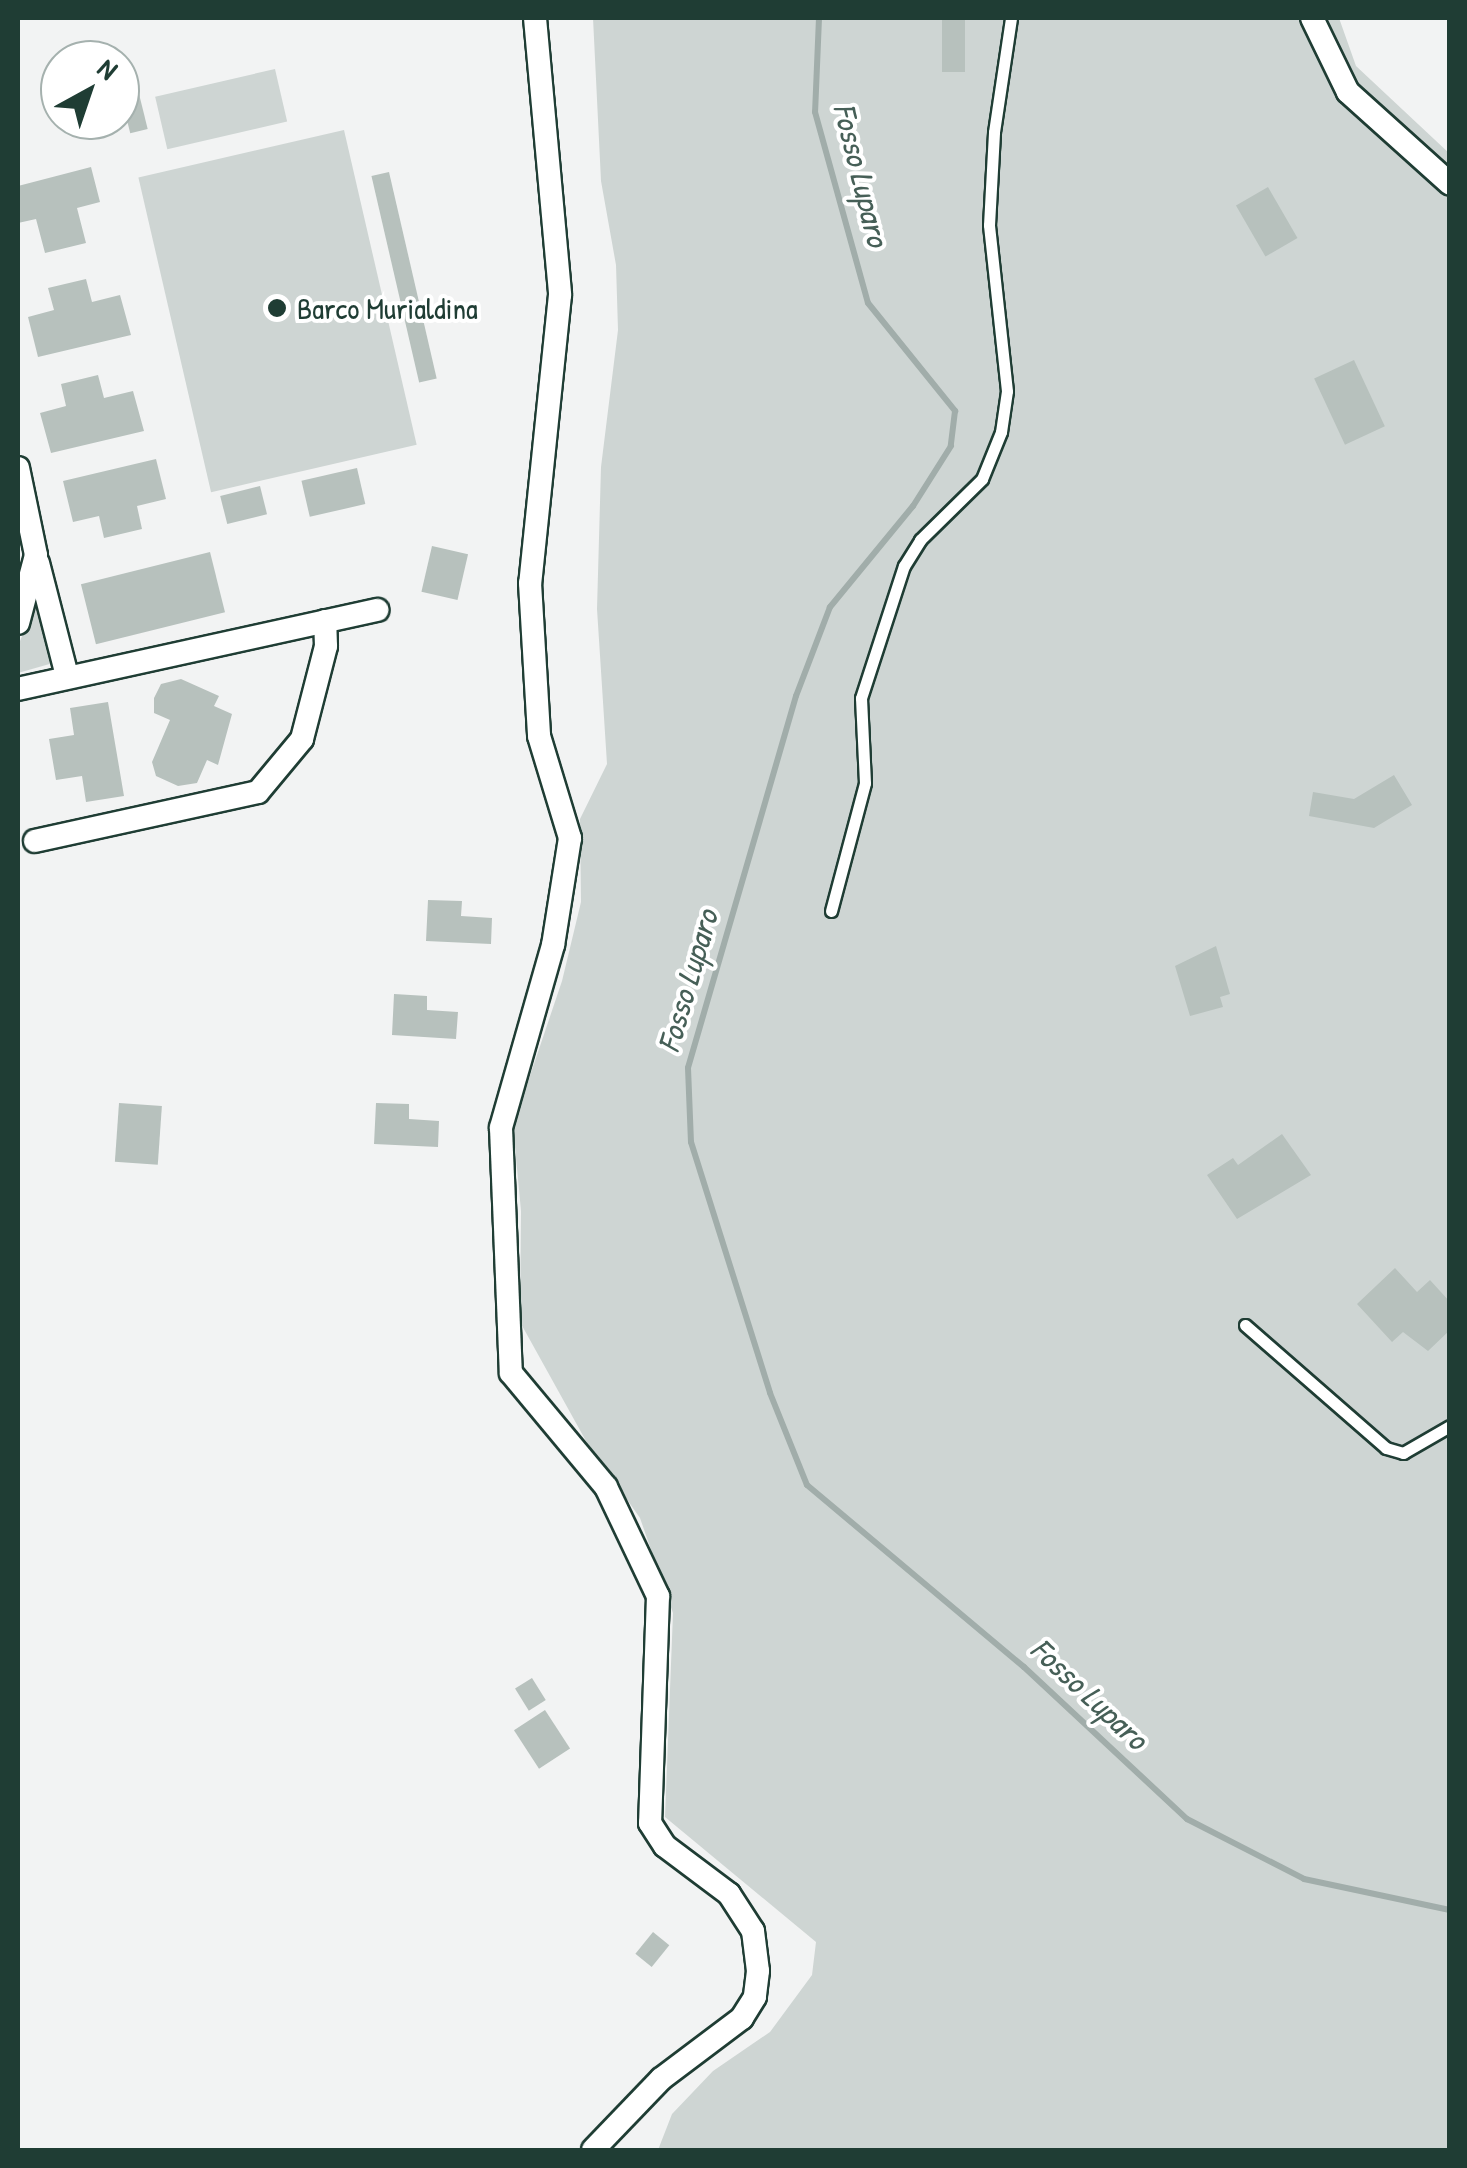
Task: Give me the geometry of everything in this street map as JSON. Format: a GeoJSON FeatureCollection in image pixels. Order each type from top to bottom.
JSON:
{"type":"FeatureCollection","features":[{"type":"Feature","properties":{"kind":"street"},"geometry":{"type":"LineString","coordinates":[[535,18],[560,294],[530,583],[539,736],[570,838],[554,945],[500,1128],[510,1373],[606,1487],[658,1596],[650,1823],[665,1846],[729,1894],[754,1931],[758,1971],[755,1998],[742,2018],[661,2078],[594,2150]]}},
{"type":"Feature","properties":{"kind":"street"},"geometry":{"type":"LineString","coordinates":[[1312,18],[1348,92],[1450,184]]}},
{"type":"Feature","properties":{"kind":"street"},"geometry":{"type":"LineString","coordinates":[[18,468],[68,676]]}},
{"type":"Feature","properties":{"kind":"street"},"geometry":{"type":"LineString","coordinates":[[18,624],[36,555]]}},
{"type":"Feature","properties":{"kind":"street"},"geometry":{"type":"LineString","coordinates":[[18,689],[377,610]]}},
{"type":"Feature","properties":{"kind":"street"},"geometry":{"type":"LineString","coordinates":[[35,841],[258,792],[302,739],[326,646],[325,621]]}},
{"type":"Feature","properties":{"kind":"lane"},"geometry":{"type":"LineString","coordinates":[[831,911],[865,783],[861,698],[904,566],[982,479],[1000,432],[1007,391],[990,225],[994,132],[1011,18]]}},
{"type":"Feature","properties":{"kind":"lane"},"geometry":{"type":"LineString","coordinates":[[1245,1325],[1386,1448],[1403,1454],[1450,1426]]}},
{"type":"Feature","properties":{"kind":"shaded area"},"geometry":{"type":"Polygon","coordinates":[[[593,18],[1339,18],[1356,66],[1450,154],[1449,2150],[658,2150],[672,2114],[713,2071],[770,2032],[812,1975],[816,1942],[665,1817],[673,1613],[640,1518],[586,1441],[520,1322],[521,1211],[513,1126],[562,981],[581,902],[580,819],[607,764],[597,609],[601,467],[618,330],[616,265],[601,181],[593,18]]]}},
{"type":"Feature","properties":{"kind":"shaded area"},"geometry":{"type":"Polygon","coordinates":[[[275,69],[287,122],[167,149],[155,97],[275,69]]]}},
{"type":"Feature","properties":{"kind":"shaded area","name":"Barco Murialdina"},"geometry":{"type":"Polygon","coordinates":[[[344,130],[417,445],[211,492],[138,177],[344,130]]]}},
{"type":"Feature","properties":{"kind":"shaded area"},"geometry":{"type":"Polygon","coordinates":[[[40,592],[53,663],[18,673],[18,646],[40,592]]]}},
{"type":"Feature","properties":{"kind":"building"},"geometry":{"type":"Polygon","coordinates":[[[942,18],[965,18],[965,72],[942,72],[942,18]]]}},
{"type":"Feature","properties":{"kind":"building"},"geometry":{"type":"Polygon","coordinates":[[[140,98],[148,129],[140,131],[140,98]]]}},
{"type":"Feature","properties":{"kind":"building"},"geometry":{"type":"Polygon","coordinates":[[[91,167],[100,202],[77,208],[86,243],[45,253],[36,219],[18,223],[18,186],[91,167]]]}},
{"type":"Feature","properties":{"kind":"building"},"geometry":{"type":"Polygon","coordinates":[[[389,172],[437,379],[419,383],[371,176],[389,172]]]}},
{"type":"Feature","properties":{"kind":"building"},"geometry":{"type":"Polygon","coordinates":[[[1268,187],[1298,238],[1265,257],[1236,206],[1268,187]]]}},
{"type":"Feature","properties":{"kind":"building"},"geometry":{"type":"Polygon","coordinates":[[[86,279],[92,302],[120,295],[131,335],[38,357],[28,317],[54,310],[48,288],[86,279]]]}},
{"type":"Feature","properties":{"kind":"building"},"geometry":{"type":"Polygon","coordinates":[[[1354,360],[1385,426],[1345,445],[1314,379],[1354,360]]]}},
{"type":"Feature","properties":{"kind":"building"},"geometry":{"type":"Polygon","coordinates":[[[98,375],[104,398],[133,391],[144,431],[51,453],[40,413],[66,406],[61,384],[98,375]]]}},
{"type":"Feature","properties":{"kind":"building"},"geometry":{"type":"Polygon","coordinates":[[[156,459],[166,499],[137,506],[142,529],[104,538],[99,516],[73,522],[63,481],[156,459]]]}},
{"type":"Feature","properties":{"kind":"building"},"geometry":{"type":"Polygon","coordinates":[[[357,468],[365,504],[310,517],[301,481],[357,468]]]}},
{"type":"Feature","properties":{"kind":"building"},"geometry":{"type":"Polygon","coordinates":[[[260,486],[267,514],[227,524],[220,496],[260,486]]]}},
{"type":"Feature","properties":{"kind":"building"},"geometry":{"type":"Polygon","coordinates":[[[432,546],[468,554],[457,600],[421,592],[432,546]]]}},
{"type":"Feature","properties":{"kind":"building"},"geometry":{"type":"Polygon","coordinates":[[[210,552],[225,612],[96,644],[81,584],[210,552]]]}},
{"type":"Feature","properties":{"kind":"building"},"geometry":{"type":"Polygon","coordinates":[[[181,679],[219,696],[214,706],[232,714],[218,765],[207,760],[197,783],[178,786],[156,776],[152,762],[170,720],[154,713],[154,698],[161,684],[181,679]]]}},
{"type":"Feature","properties":{"kind":"building"},"geometry":{"type":"Polygon","coordinates":[[[108,702],[124,796],[86,802],[82,776],[56,780],[49,739],[74,735],[70,708],[108,702]]]}},
{"type":"Feature","properties":{"kind":"building"},"geometry":{"type":"Polygon","coordinates":[[[1394,775],[1412,805],[1374,828],[1309,816],[1313,792],[1354,799],[1394,775]]]}},
{"type":"Feature","properties":{"kind":"building"},"geometry":{"type":"Polygon","coordinates":[[[428,900],[462,901],[461,916],[492,918],[491,944],[426,941],[428,900]]]}},
{"type":"Feature","properties":{"kind":"building"},"geometry":{"type":"Polygon","coordinates":[[[1216,946],[1230,994],[1220,997],[1223,1007],[1190,1016],[1175,966],[1216,946]]]}},
{"type":"Feature","properties":{"kind":"building"},"geometry":{"type":"Polygon","coordinates":[[[394,994],[427,996],[427,1010],[458,1012],[456,1039],[392,1035],[394,994]]]}},
{"type":"Feature","properties":{"kind":"building"},"geometry":{"type":"Polygon","coordinates":[[[119,1103],[162,1106],[158,1165],[115,1162],[119,1103]]]}},
{"type":"Feature","properties":{"kind":"building"},"geometry":{"type":"Polygon","coordinates":[[[376,1103],[409,1104],[409,1119],[439,1121],[438,1147],[374,1144],[376,1103]]]}},
{"type":"Feature","properties":{"kind":"building"},"geometry":{"type":"Polygon","coordinates":[[[1282,1134],[1311,1175],[1237,1219],[1207,1175],[1233,1158],[1238,1165],[1282,1134]]]}},
{"type":"Feature","properties":{"kind":"building"},"geometry":{"type":"Polygon","coordinates":[[[1395,1268],[1417,1292],[1430,1280],[1450,1302],[1450,1330],[1428,1351],[1403,1332],[1392,1342],[1357,1304],[1395,1268]]]}},
{"type":"Feature","properties":{"kind":"building"},"geometry":{"type":"Polygon","coordinates":[[[532,1678],[546,1700],[529,1711],[515,1689],[532,1678]]]}},
{"type":"Feature","properties":{"kind":"building"},"geometry":{"type":"Polygon","coordinates":[[[545,1710],[570,1749],[539,1769],[514,1730],[545,1710]]]}},
{"type":"Feature","properties":{"kind":"building"},"geometry":{"type":"Polygon","coordinates":[[[653,1932],[669,1945],[652,1967],[635,1954],[653,1932]]]}},
{"type":"Feature","properties":{"kind":"waterway","name":"Fosso Luparo"},"geometry":{"type":"LineString","coordinates":[[819,18],[815,112],[868,303],[955,411],[951,446],[913,506],[830,607],[796,696],[688,1068],[691,1142],[770,1393],[807,1485],[1024,1667],[1187,1819],[1304,1879],[1450,1910]]}},
{"type":"Feature","properties":{"kind":"place","name":"Barco Murialdina"},"geometry":{"type":"Point","coordinates":[277,308]}}]}
